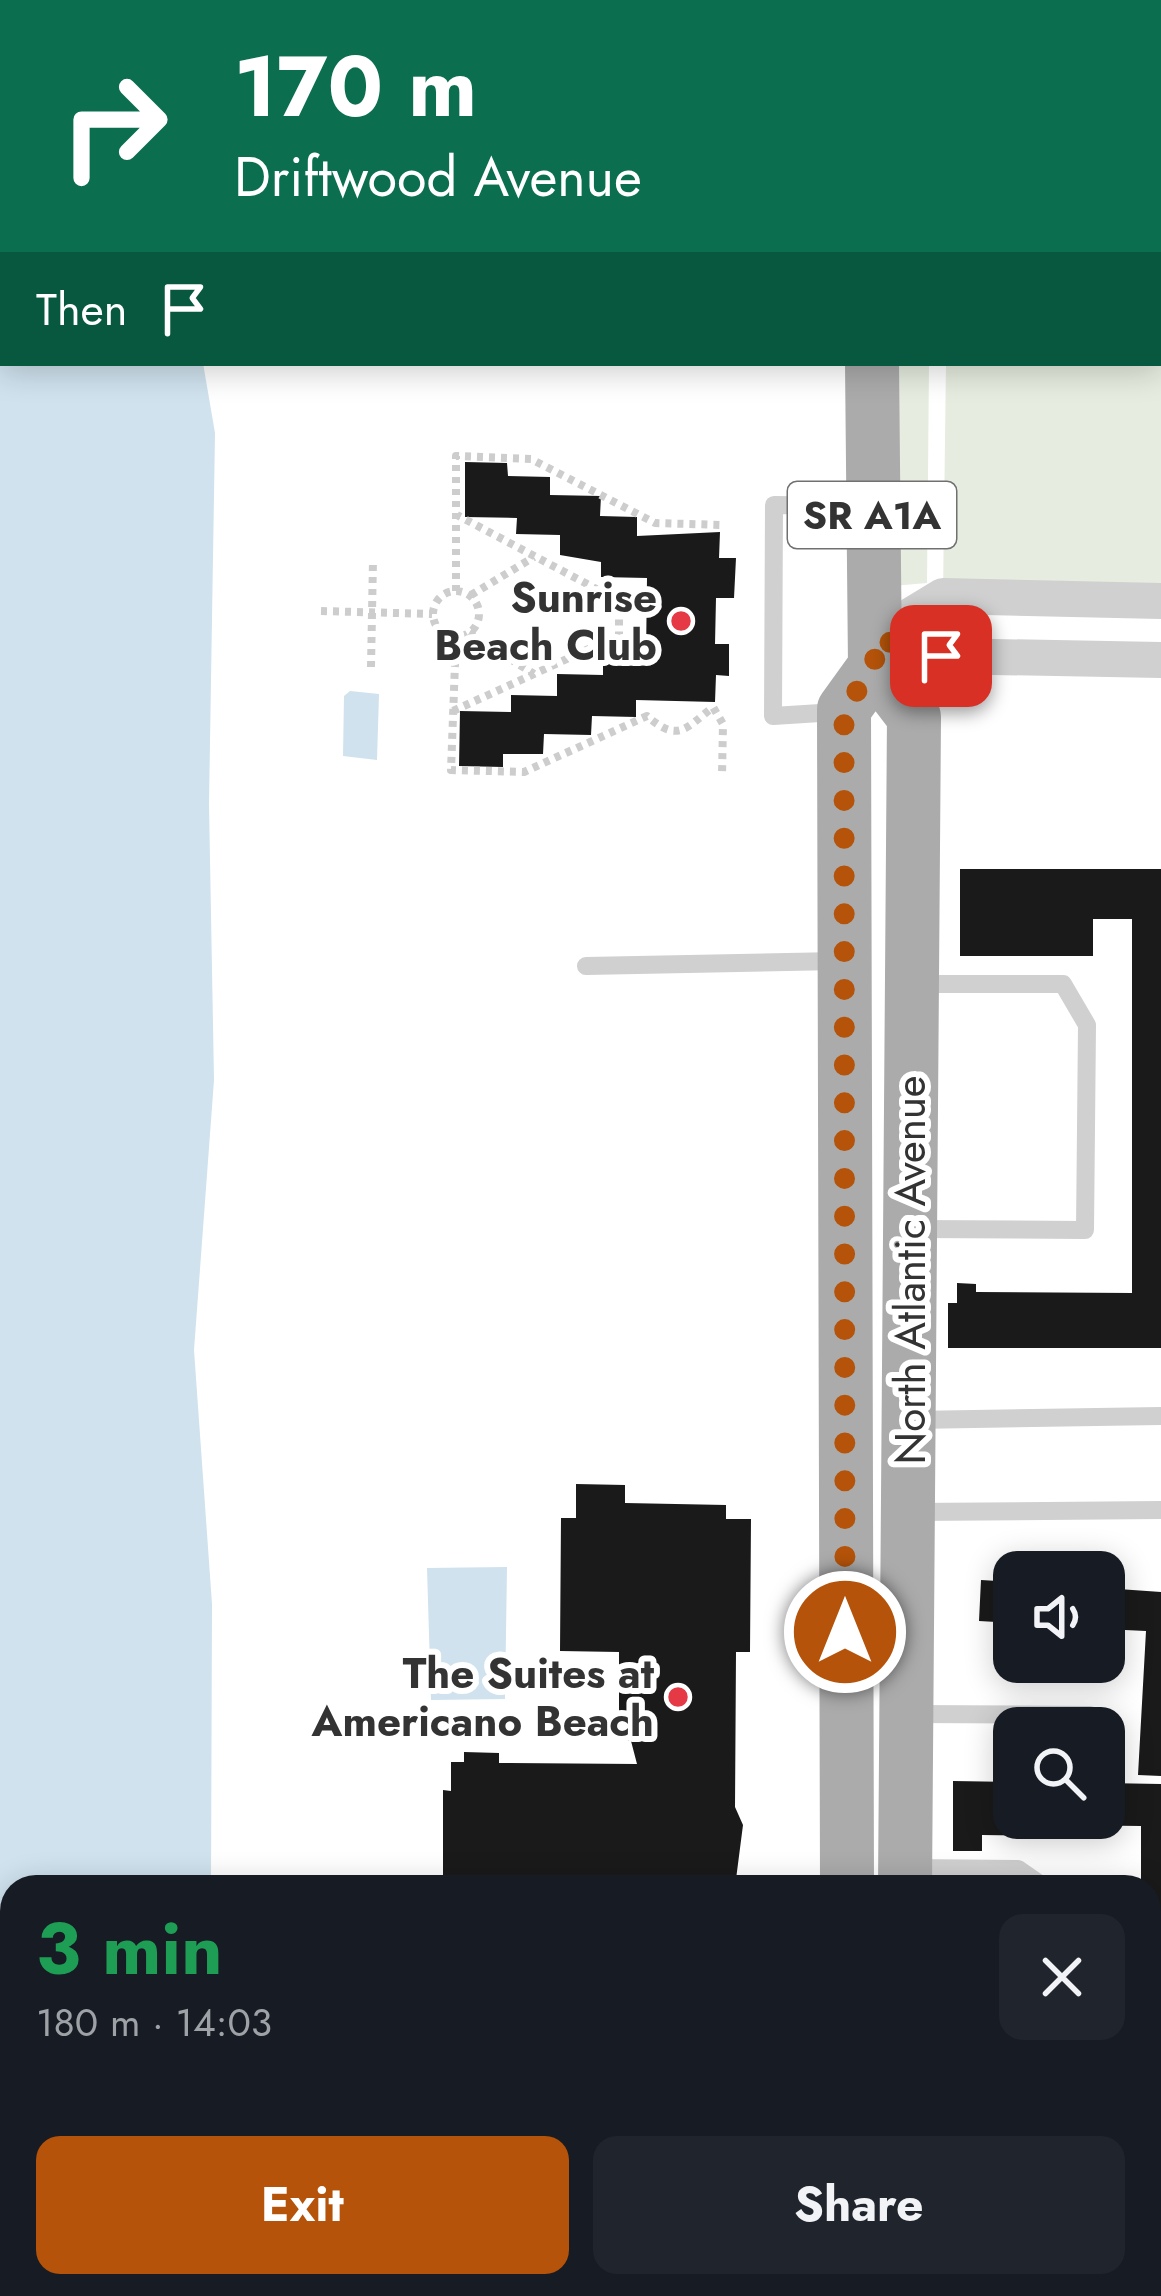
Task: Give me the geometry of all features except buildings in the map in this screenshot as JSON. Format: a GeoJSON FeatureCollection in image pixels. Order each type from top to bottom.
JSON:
{"type":"FeatureCollection","features":[{"type":"Feature","properties":{"kind":"main road","name":"North Atlantic Avenue"},"geometry":{"type":"LineString","coordinates":[[848,1875],[843,961],[865,671],[872,366]]}},
{"type":"Feature","properties":{"kind":"main road","name":"North Atlantic Avenue"},"geometry":{"type":"LineString","coordinates":[[865,671],[914,717],[905,1875]]}},
{"type":"Feature","properties":{"kind":"street"},"geometry":{"type":"LineString","coordinates":[[865,671],[944,596],[1161,601]]}},
{"type":"Feature","properties":{"kind":"street"},"geometry":{"type":"LineString","coordinates":[[865,671],[941,656],[1161,659]]}},
{"type":"Feature","properties":{"kind":"lane"},"geometry":{"type":"LineString","coordinates":[[865,671],[818,717],[773,716],[773,505],[872,506]]}},
{"type":"Feature","properties":{"kind":"lane"},"geometry":{"type":"LineString","coordinates":[[586,965],[843,961]]}},
{"type":"Feature","properties":{"kind":"lane"},"geometry":{"type":"LineString","coordinates":[[910,1229],[1085,1230],[1087,1048],[1087,1025],[1063,984],[912,984]]}},
{"type":"Feature","properties":{"kind":"lane"},"geometry":{"type":"LineString","coordinates":[[908,1420],[1161,1416]]}},
{"type":"Feature","properties":{"kind":"lane"},"geometry":{"type":"LineString","coordinates":[[908,1512],[1161,1510]]}},
{"type":"Feature","properties":{"kind":"lane"},"geometry":{"type":"LineString","coordinates":[[906,1714],[993,1714]]}},
{"type":"Feature","properties":{"kind":"lane"},"geometry":{"type":"LineString","coordinates":[[933,1875],[1018,1869],[1027,1875]]}},
{"type":"Feature","properties":{"kind":"path"},"geometry":{"type":"LineString","coordinates":[[456,591],[456,456],[531,459],[655,523],[723,525]]}},
{"type":"Feature","properties":{"kind":"path"},"geometry":{"type":"LineString","coordinates":[[453,711],[619,635],[619,601],[456,515]]}},
{"type":"Feature","properties":{"kind":"path"},"geometry":{"type":"LineString","coordinates":[[471,596],[536,556]]}},
{"type":"Feature","properties":{"kind":"path"},"geometry":{"type":"LineString","coordinates":[[371,667],[373,560]]}},
{"type":"Feature","properties":{"kind":"path"},"geometry":{"type":"LineString","coordinates":[[456,591],[471,596],[479,619],[469,634],[456,637],[439,631],[433,614],[440,597],[456,591]]}},
{"type":"Feature","properties":{"kind":"path"},"geometry":{"type":"LineString","coordinates":[[321,611],[433,614]]}},
{"type":"Feature","properties":{"kind":"path"},"geometry":{"type":"LineString","coordinates":[[469,634],[534,674]]}},
{"type":"Feature","properties":{"kind":"path"},"geometry":{"type":"LineString","coordinates":[[456,637],[451,770],[524,772],[647,716],[664,731],[676,732],[713,707],[724,724],[722,776]]}},
{"type":"Feature","properties":{"kind":"shaded area"},"geometry":{"type":"Polygon","coordinates":[[[893,366],[929,366],[927,583],[892,586],[893,366]]]}},
{"type":"Feature","properties":{"kind":"shaded area"},"geometry":{"type":"Polygon","coordinates":[[[946,366],[1161,366],[1161,601],[943,596],[946,366]]]}},
{"type":"Feature","properties":{"kind":"water"},"geometry":{"type":"Polygon","coordinates":[[[0,366],[204,366],[215,433],[209,804],[214,1080],[194,1350],[212,1604],[211,1875],[0,1875],[0,366]]]}},
{"type":"Feature","properties":{"kind":"water"},"geometry":{"type":"Polygon","coordinates":[[[350,691],[379,694],[377,760],[343,756],[344,696],[350,691]]]}},
{"type":"Feature","properties":{"kind":"water"},"geometry":{"type":"Polygon","coordinates":[[[507,1567],[505,1699],[431,1700],[427,1568],[507,1567]]]}},
{"type":"Feature","properties":{"kind":"place","name":"Sunrise Beach Club"},"geometry":{"type":"Point","coordinates":[681,621]}},
{"type":"Feature","properties":{"kind":"place","name":"The Suites at Americano Beach"},"geometry":{"type":"Point","coordinates":[678,1697]}},
{"type":"Feature","properties":{"kind":"route"},"geometry":{"type":"LineString","coordinates":[[845,1632],[844,709],[875,666],[874,638],[941,656]]}}]}
